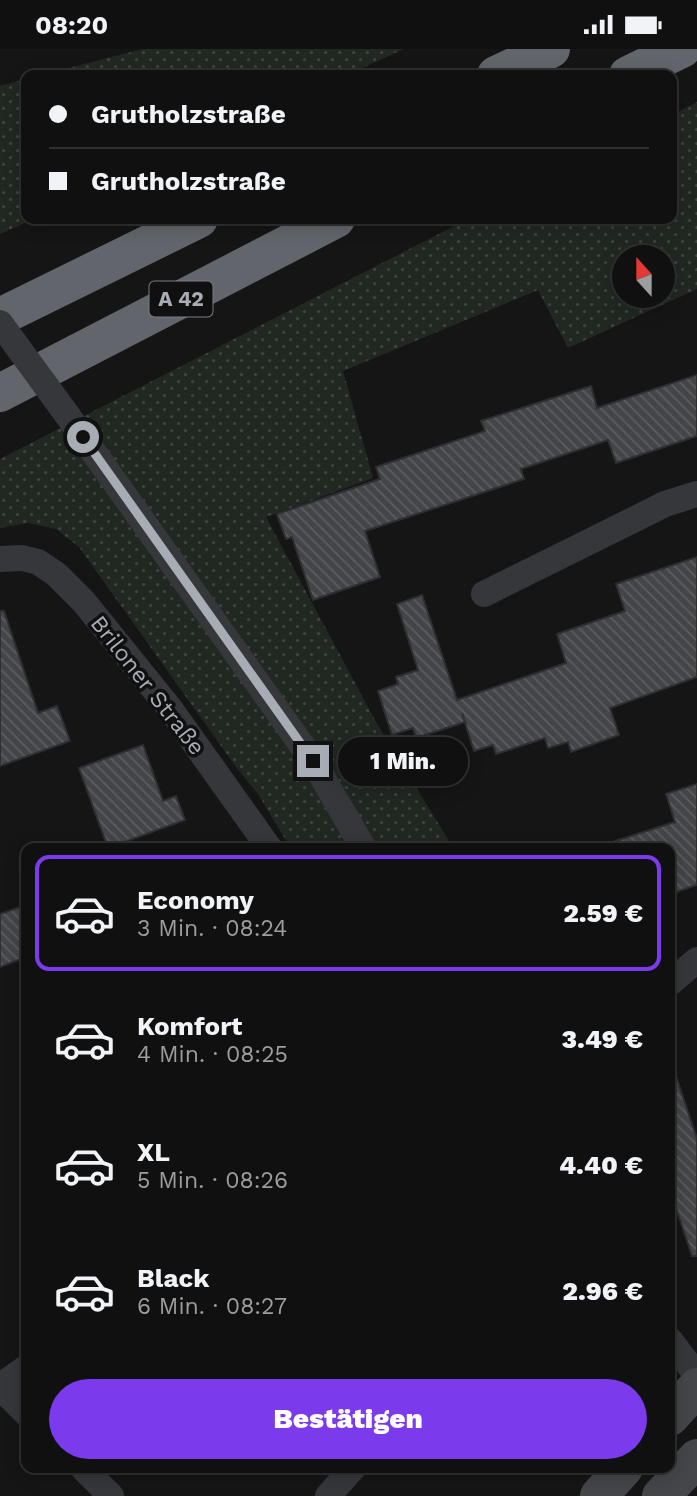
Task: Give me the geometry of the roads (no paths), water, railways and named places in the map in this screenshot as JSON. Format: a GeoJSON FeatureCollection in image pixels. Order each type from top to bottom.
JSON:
{"type":"FeatureCollection","features":[{"type":"Feature","properties":{"kind":"highway"},"geometry":{"type":"LineString","coordinates":[[507,70],[551,49]]}},
{"type":"Feature","properties":{"kind":"highway"},"geometry":{"type":"LineString","coordinates":[[638,70],[682,49]]}},
{"type":"Feature","properties":{"kind":"highway"},"geometry":{"type":"LineString","coordinates":[[0,317],[189,224]]}},
{"type":"Feature","properties":{"kind":"highway","name":"A 42"},"geometry":{"type":"LineString","coordinates":[[0,393],[327,224]]}},
{"type":"Feature","properties":{"kind":"main road"},"geometry":{"type":"LineString","coordinates":[[675,1411],[697,1387]]}},
{"type":"Feature","properties":{"kind":"main road"},"geometry":{"type":"LineString","coordinates":[[661,1496],[697,1458]]}},
{"type":"Feature","properties":{"kind":"main road"},"geometry":{"type":"LineString","coordinates":[[599,1496],[620,1473]]}},
{"type":"Feature","properties":{"kind":"street"},"geometry":{"type":"LineString","coordinates":[[0,323],[313,761],[361,843]]}},
{"type":"Feature","properties":{"kind":"street"},"geometry":{"type":"LineString","coordinates":[[484,594],[665,504],[697,494]]}},
{"type":"Feature","properties":{"kind":"street","name":"Briloner Straße"},"geometry":{"type":"LineString","coordinates":[[0,559],[22,558],[38,562],[56,574],[84,601],[171,710],[266,843]]}},
{"type":"Feature","properties":{"kind":"street"},"geometry":{"type":"LineString","coordinates":[[675,979],[697,960]]}},
{"type":"Feature","properties":{"kind":"street"},"geometry":{"type":"LineString","coordinates":[[675,1347],[697,1376]]}},
{"type":"Feature","properties":{"kind":"street"},"geometry":{"type":"LineString","coordinates":[[21,1372],[0,1387],[21,1408]]}},
{"type":"Feature","properties":{"kind":"street"},"geometry":{"type":"LineString","coordinates":[[88,1473],[111,1496]]}},
{"type":"Feature","properties":{"kind":"street"},"geometry":{"type":"LineString","coordinates":[[328,1496],[349,1473]]}}]}
